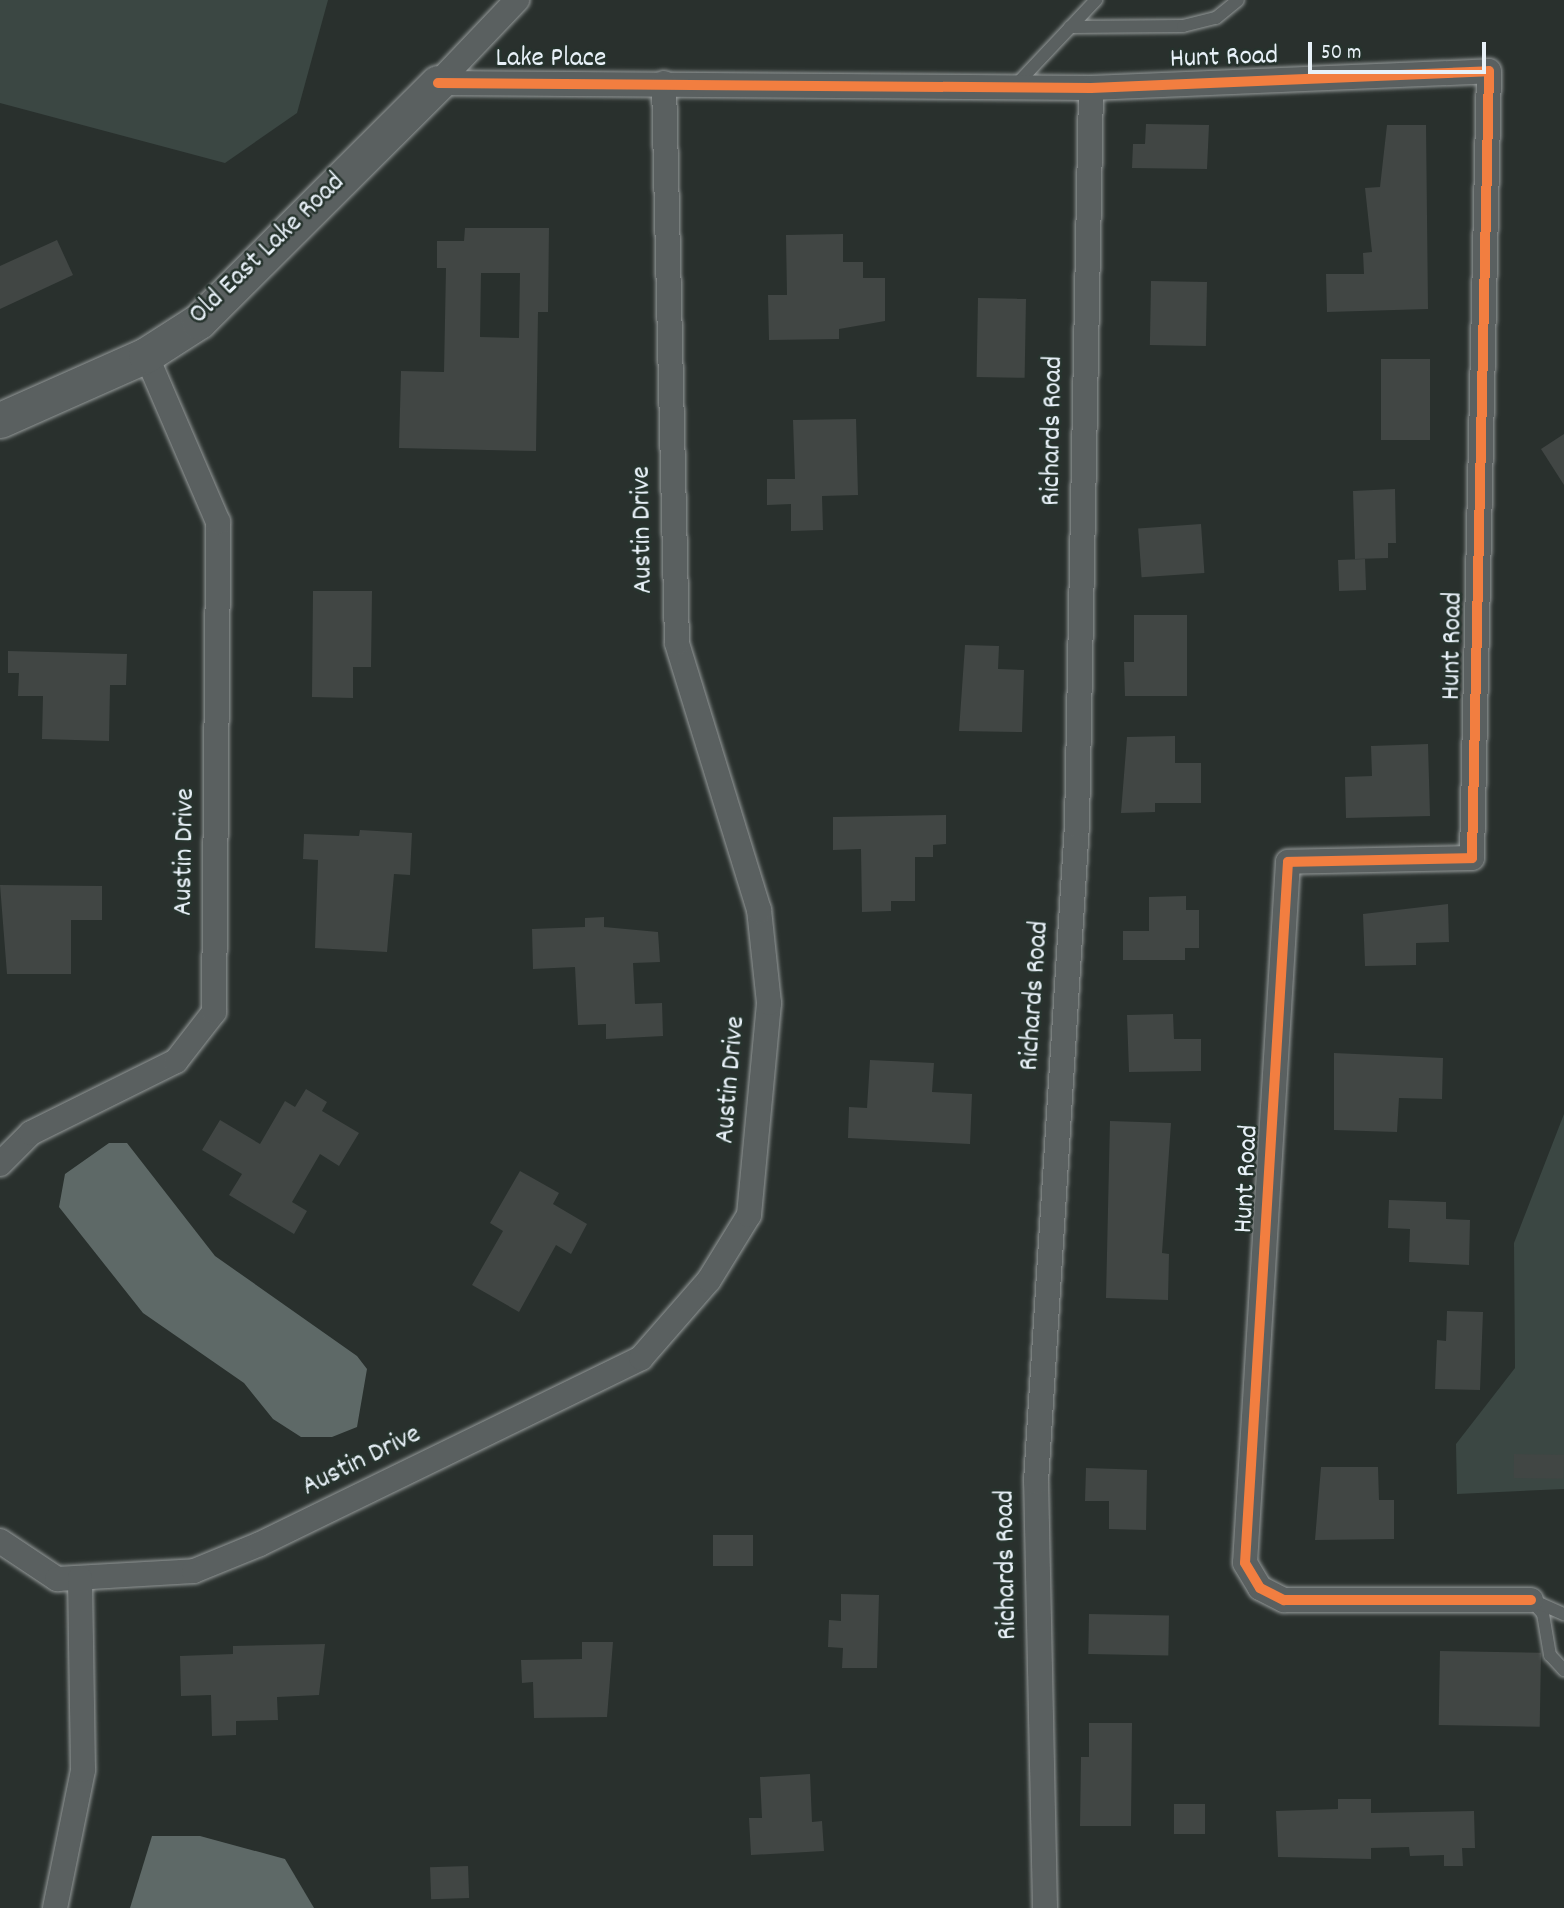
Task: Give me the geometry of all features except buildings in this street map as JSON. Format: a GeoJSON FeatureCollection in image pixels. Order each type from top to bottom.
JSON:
{"type":"FeatureCollection","features":[{"type":"Feature","properties":{"kind":"street"},"geometry":{"type":"LineString","coordinates":[[438,83],[517,0]]}},
{"type":"Feature","properties":{"kind":"street","name":"Hunt Road"},"geometry":{"type":"LineString","coordinates":[[664,83],[1091,88],[1489,71],[1472,858],[1288,862],[1245,1563],[1260,1588],[1284,1600],[1531,1600]]}},
{"type":"Feature","properties":{"kind":"street","name":"Lake Place"},"geometry":{"type":"LineString","coordinates":[[438,83],[664,83]]}},
{"type":"Feature","properties":{"kind":"street","name":"Old East Lake Road"},"geometry":{"type":"LineString","coordinates":[[0,420],[146,355],[199,321],[438,83]]}},
{"type":"Feature","properties":{"kind":"street","name":"Austin Drive"},"geometry":{"type":"LineString","coordinates":[[0,1541],[57,1578],[194,1571],[641,1358],[709,1280],[749,1215],[769,1003],[759,910],[677,643],[664,83]]}},
{"type":"Feature","properties":{"kind":"street","name":"Richards Road"},"geometry":{"type":"LineString","coordinates":[[1045,1908],[1036,1482],[1077,825],[1091,88]]}},
{"type":"Feature","properties":{"kind":"street","name":"Austin Drive"},"geometry":{"type":"LineString","coordinates":[[0,1164],[31,1133],[176,1061],[214,1012],[218,522],[146,355]]}},
{"type":"Feature","properties":{"kind":"street"},"geometry":{"type":"LineString","coordinates":[[55,1908],[83,1770],[80,1578]]}},
{"type":"Feature","properties":{"kind":"lane"},"geometry":{"type":"LineString","coordinates":[[1014,87],[1096,0]]}},
{"type":"Feature","properties":{"kind":"lane"},"geometry":{"type":"LineString","coordinates":[[1070,27],[1183,26],[1216,18],[1238,0]]}},
{"type":"Feature","properties":{"kind":"lane"},"geometry":{"type":"LineString","coordinates":[[1531,1600],[1564,1614]]}},
{"type":"Feature","properties":{"kind":"lane"},"geometry":{"type":"LineString","coordinates":[[1531,1600],[1543,1614],[1550,1655],[1564,1670]]}},
{"type":"Feature","properties":{"kind":"shaded area"},"geometry":{"type":"Polygon","coordinates":[[[0,0],[328,0],[297,113],[225,163],[0,103],[0,0]]]}},
{"type":"Feature","properties":{"kind":"shaded area"},"geometry":{"type":"Polygon","coordinates":[[[1564,1114],[1564,1489],[1457,1494],[1456,1444],[1515,1368],[1514,1243],[1564,1114]]]}},
{"type":"Feature","properties":{"kind":"shaded area"},"geometry":{"type":"Polygon","coordinates":[[[109,1143],[127,1143],[215,1256],[357,1356],[367,1369],[357,1427],[332,1437],[301,1437],[273,1419],[244,1383],[143,1313],[59,1207],[65,1174],[109,1143]]]}},
{"type":"Feature","properties":{"kind":"shaded area"},"geometry":{"type":"Polygon","coordinates":[[[152,1836],[200,1836],[285,1859],[314,1908],[130,1908],[152,1836]]]}},
{"type":"Feature","properties":{"kind":"cycle path"},"geometry":{"type":"LineString","coordinates":[[438,83],[1091,88],[1489,71],[1472,858],[1288,862],[1245,1563],[1260,1588],[1284,1600],[1531,1600]]}}]}
